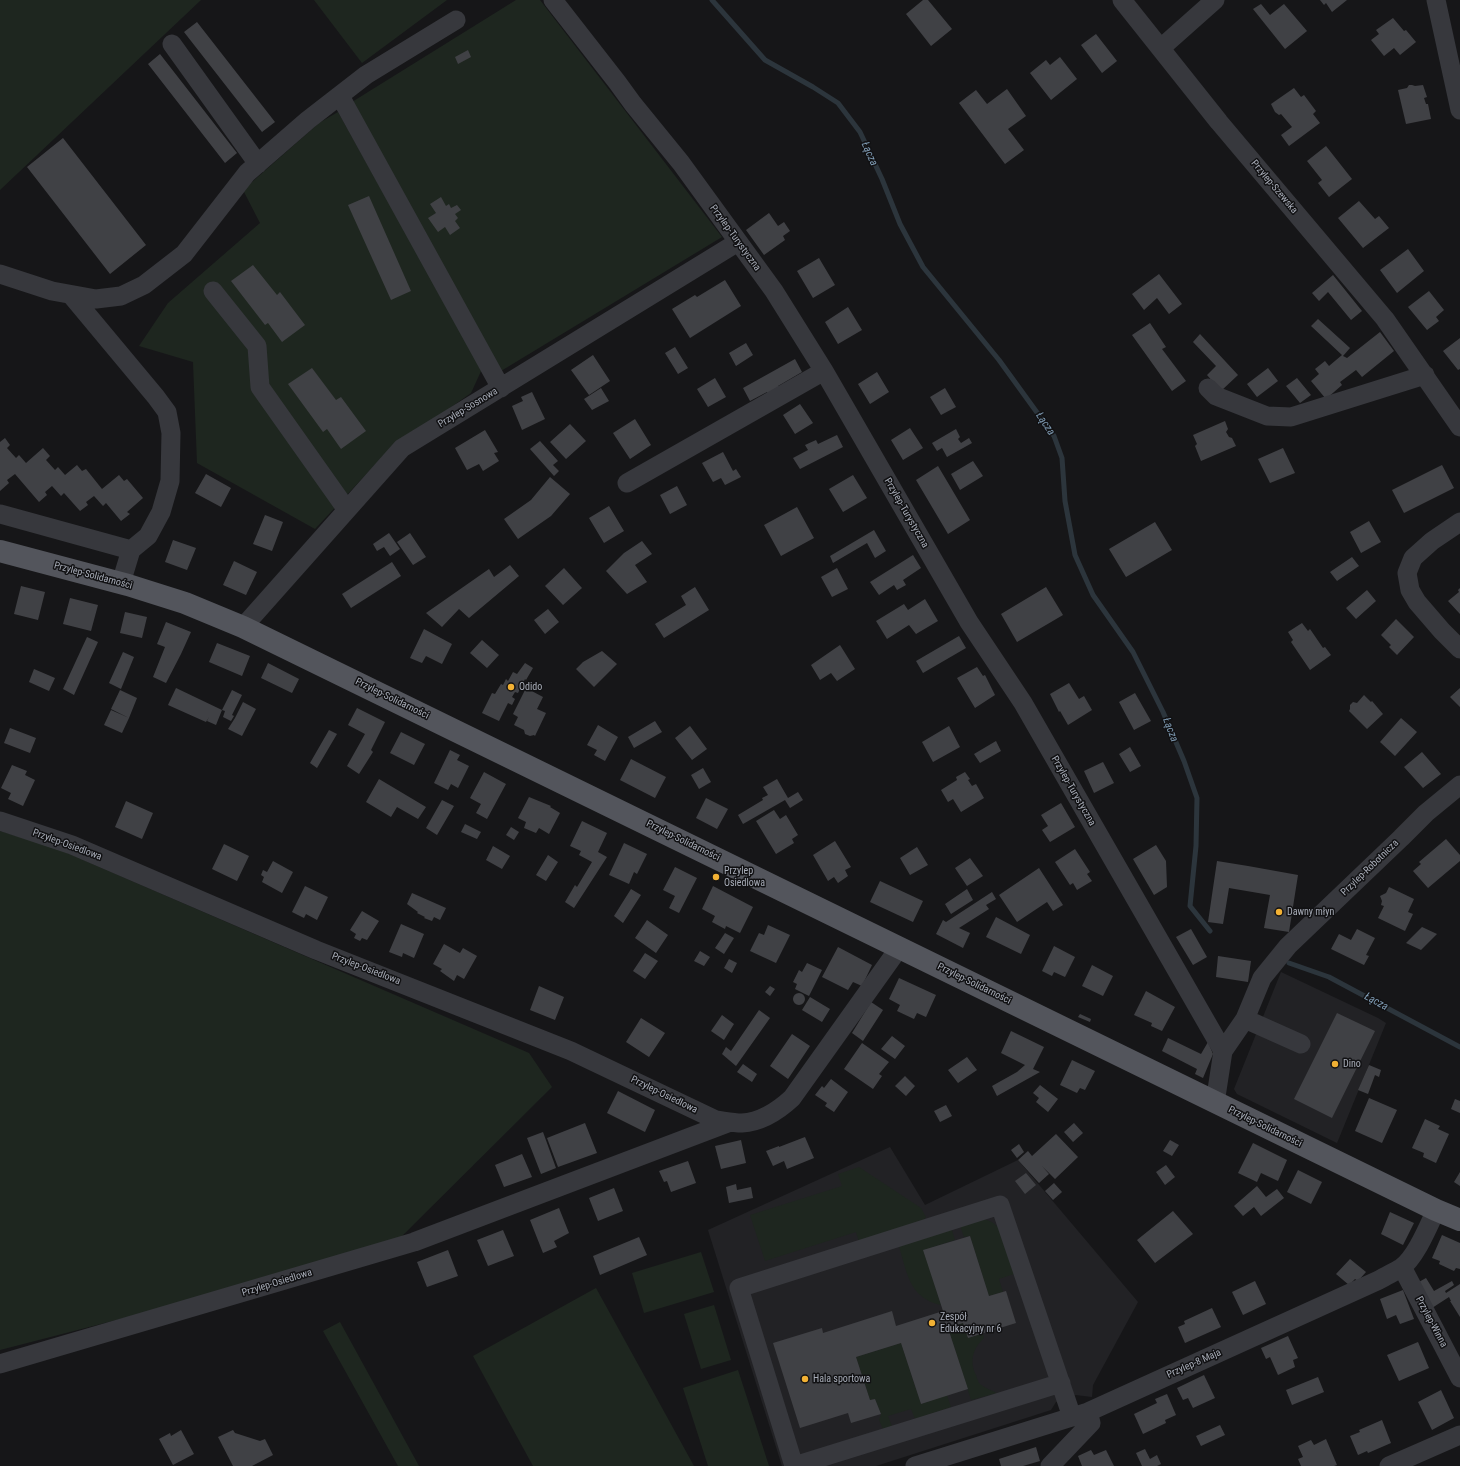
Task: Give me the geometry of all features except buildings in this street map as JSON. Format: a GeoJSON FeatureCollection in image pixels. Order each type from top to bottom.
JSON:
{"type":"FeatureCollection","features":[{"type":"Feature","properties":{"kind":"main road","name":"Przylep-Solidarności"},"geometry":{"type":"LineString","coordinates":[[0,551],[121,583],[185,603],[243,627],[1215,1103],[1436,1210],[1460,1220]]}},
{"type":"Feature","properties":{"kind":"street","name":"Przylep-Turystyczna"},"geometry":{"type":"LineString","coordinates":[[553,0],[633,104],[681,163],[774,291],[824,371],[969,622],[1023,703],[1223,1051]]}},
{"type":"Feature","properties":{"kind":"street","name":"Przylep-Szewska"},"geometry":{"type":"LineString","coordinates":[[1122,0],[1219,122],[1385,319],[1460,427]]}},
{"type":"Feature","properties":{"kind":"street"},"geometry":{"type":"LineString","coordinates":[[1161,48],[1215,0]]}},
{"type":"Feature","properties":{"kind":"street"},"geometry":{"type":"LineString","coordinates":[[1436,0],[1460,110]]}},
{"type":"Feature","properties":{"kind":"street"},"geometry":{"type":"LineString","coordinates":[[0,274],[52,291],[96,299],[121,296],[144,284],[184,254],[247,173],[308,120],[366,75],[456,20]]}},
{"type":"Feature","properties":{"kind":"street"},"geometry":{"type":"LineString","coordinates":[[172,44],[258,164]]}},
{"type":"Feature","properties":{"kind":"street"},"geometry":{"type":"LineString","coordinates":[[340,96],[500,388]]}},
{"type":"Feature","properties":{"kind":"street","name":"Przylep-Sosnowa"},"geometry":{"type":"LineString","coordinates":[[243,627],[402,448],[738,242]]}},
{"type":"Feature","properties":{"kind":"street"},"geometry":{"type":"LineString","coordinates":[[213,291],[257,346],[260,387],[347,510]]}},
{"type":"Feature","properties":{"kind":"street"},"geometry":{"type":"LineString","coordinates":[[71,295],[167,412],[170,433],[170,481],[161,512],[148,536],[131,550],[121,583]]}},
{"type":"Feature","properties":{"kind":"street"},"geometry":{"type":"LineString","coordinates":[[627,483],[824,371]]}},
{"type":"Feature","properties":{"kind":"street"},"geometry":{"type":"LineString","coordinates":[[1208,388],[1216,396],[1267,416],[1291,417],[1424,375]]}},
{"type":"Feature","properties":{"kind":"street"},"geometry":{"type":"LineString","coordinates":[[0,514],[131,550]]}},
{"type":"Feature","properties":{"kind":"street"},"geometry":{"type":"LineString","coordinates":[[1460,522],[1432,541],[1413,558],[1406,573],[1410,590],[1417,602],[1460,649]]}},
{"type":"Feature","properties":{"kind":"street","name":"Przylep-Robotnicza"},"geometry":{"type":"LineString","coordinates":[[1215,1103],[1223,1051],[1245,1019],[1262,978],[1288,946],[1396,844],[1426,813],[1460,785]]}},
{"type":"Feature","properties":{"kind":"street","name":"Przylep-Osiedlowa"},"geometry":{"type":"LineString","coordinates":[[0,821],[72,845],[316,950],[571,1051],[716,1120],[730,1122],[742,1123],[761,1119],[779,1110],[792,1098],[900,948]]}},
{"type":"Feature","properties":{"kind":"street"},"geometry":{"type":"LineString","coordinates":[[1245,1019],[1301,1044]]}},
{"type":"Feature","properties":{"kind":"street","name":"Przylep-Osiedlowa"},"geometry":{"type":"LineString","coordinates":[[0,1364],[414,1242],[730,1122]]}},
{"type":"Feature","properties":{"kind":"street"},"geometry":{"type":"LineString","coordinates":[[1050,1466],[1091,1423],[1080,1415],[1061,1383],[1000,1205],[738,1288],[794,1466],[1061,1383]]}},
{"type":"Feature","properties":{"kind":"street","name":"Przylep-8 Maja"},"geometry":{"type":"LineString","coordinates":[[915,1466],[1080,1415],[1379,1280],[1402,1267],[1418,1244],[1436,1210]]}},
{"type":"Feature","properties":{"kind":"street","name":"Przylep-Winna"},"geometry":{"type":"LineString","coordinates":[[1402,1267],[1460,1378]]}},
{"type":"Feature","properties":{"kind":"street"},"geometry":{"type":"LineString","coordinates":[[1389,1466],[1460,1436]]}},
{"type":"Feature","properties":{"kind":"shaded area"},"geometry":{"type":"Polygon","coordinates":[[[0,0],[201,0],[0,190],[0,0]]]}},
{"type":"Feature","properties":{"kind":"shaded area"},"geometry":{"type":"Polygon","coordinates":[[[314,0],[447,0],[362,63],[314,0]]]}},
{"type":"Feature","properties":{"kind":"shaded area"},"geometry":{"type":"Polygon","coordinates":[[[516,0],[540,0],[722,237],[501,371],[352,102],[516,0]]]}},
{"type":"Feature","properties":{"kind":"shaded area"},"geometry":{"type":"Polygon","coordinates":[[[338,112],[482,369],[471,393],[385,454],[315,529],[197,463],[193,362],[139,346],[168,303],[260,223],[243,190],[319,123],[338,112]]]}},
{"type":"Feature","properties":{"kind":"shaded area"},"geometry":{"type":"Polygon","coordinates":[[[0,831],[51,846],[529,1053],[552,1087],[395,1243],[221,1293],[0,1350],[0,831]]]}},
{"type":"Feature","properties":{"kind":"shaded area"},"geometry":{"type":"Polygon","coordinates":[[[1281,972],[1386,1023],[1337,1143],[1237,1094],[1234,1089],[1281,972]]]}},
{"type":"Feature","properties":{"kind":"shaded area","name":"Zespół Edukacyjny nr 6"},"geometry":{"type":"Polygon","coordinates":[[[890,1147],[925,1205],[1018,1160],[1138,1302],[1093,1385],[1092,1397],[1076,1395],[1056,1402],[1051,1410],[876,1466],[782,1466],[708,1230],[890,1147]]]}},
{"type":"Feature","properties":{"kind":"shaded area"},"geometry":{"type":"Polygon","coordinates":[[[859,1167],[921,1208],[926,1217],[922,1223],[859,1242],[856,1232],[765,1261],[750,1215],[842,1186],[838,1174],[859,1167]]]}},
{"type":"Feature","properties":{"kind":"shaded area"},"geometry":{"type":"Polygon","coordinates":[[[983,1219],[992,1222],[999,1229],[1014,1274],[999,1279],[1003,1292],[989,1296],[970,1236],[964,1237],[959,1223],[983,1219]]]}},
{"type":"Feature","properties":{"kind":"shaded area"},"geometry":{"type":"Polygon","coordinates":[[[951,1227],[955,1240],[924,1250],[941,1305],[930,1301],[915,1290],[910,1282],[898,1243],[951,1227]]]}},
{"type":"Feature","properties":{"kind":"shaded area"},"geometry":{"type":"Polygon","coordinates":[[[701,1252],[714,1292],[644,1313],[632,1273],[701,1252]]]}},
{"type":"Feature","properties":{"kind":"shaded area"},"geometry":{"type":"Polygon","coordinates":[[[596,1288],[694,1466],[533,1466],[473,1356],[596,1288]]]}},
{"type":"Feature","properties":{"kind":"shaded area"},"geometry":{"type":"Polygon","coordinates":[[[714,1305],[731,1360],[701,1369],[684,1314],[714,1305]]]}},
{"type":"Feature","properties":{"kind":"shaded area"},"geometry":{"type":"Polygon","coordinates":[[[340,1322],[419,1466],[398,1466],[323,1331],[340,1322]]]}},
{"type":"Feature","properties":{"kind":"shaded area"},"geometry":{"type":"Polygon","coordinates":[[[963,1323],[968,1338],[983,1333],[984,1338],[977,1346],[973,1355],[974,1370],[980,1384],[997,1393],[971,1400],[948,1328],[963,1323]]]}},
{"type":"Feature","properties":{"kind":"shaded area"},"geometry":{"type":"Polygon","coordinates":[[[901,1343],[921,1404],[947,1395],[951,1407],[915,1419],[911,1409],[888,1416],[892,1426],[883,1429],[879,1420],[881,1414],[875,1399],[870,1400],[856,1357],[901,1343]]]}},
{"type":"Feature","properties":{"kind":"shaded area"},"geometry":{"type":"Polygon","coordinates":[[[738,1370],[769,1466],[708,1466],[683,1388],[738,1370]]]}},
{"type":"Feature","properties":{"kind":"waterway","name":"Łącza"},"geometry":{"type":"LineString","coordinates":[[712,0],[765,60],[838,103],[860,132],[882,179],[900,224],[923,267],[999,360],[1054,436],[1062,458],[1065,501],[1075,555],[1093,595],[1133,652],[1163,712],[1184,761],[1197,798],[1196,846],[1190,906],[1210,931]]}},
{"type":"Feature","properties":{"kind":"waterway","name":"Łącza"},"geometry":{"type":"LineString","coordinates":[[1289,963],[1329,977],[1460,1047]]}},
{"type":"Feature","properties":{"kind":"place","name":"Odido"},"geometry":{"type":"Point","coordinates":[511,687]}},
{"type":"Feature","properties":{"kind":"place","name":"Przylep Osiedlowa"},"geometry":{"type":"Point","coordinates":[716,877]}},
{"type":"Feature","properties":{"kind":"place","name":"Dawny młyn"},"geometry":{"type":"Point","coordinates":[1279,912]}},
{"type":"Feature","properties":{"kind":"place","name":"Dino"},"geometry":{"type":"Point","coordinates":[1335,1064]}},
{"type":"Feature","properties":{"kind":"place","name":"Zespół Edukacyjny nr 6"},"geometry":{"type":"Point","coordinates":[932,1323]}},
{"type":"Feature","properties":{"kind":"place","name":"Hala sportowa"},"geometry":{"type":"Point","coordinates":[805,1379]}}]}
